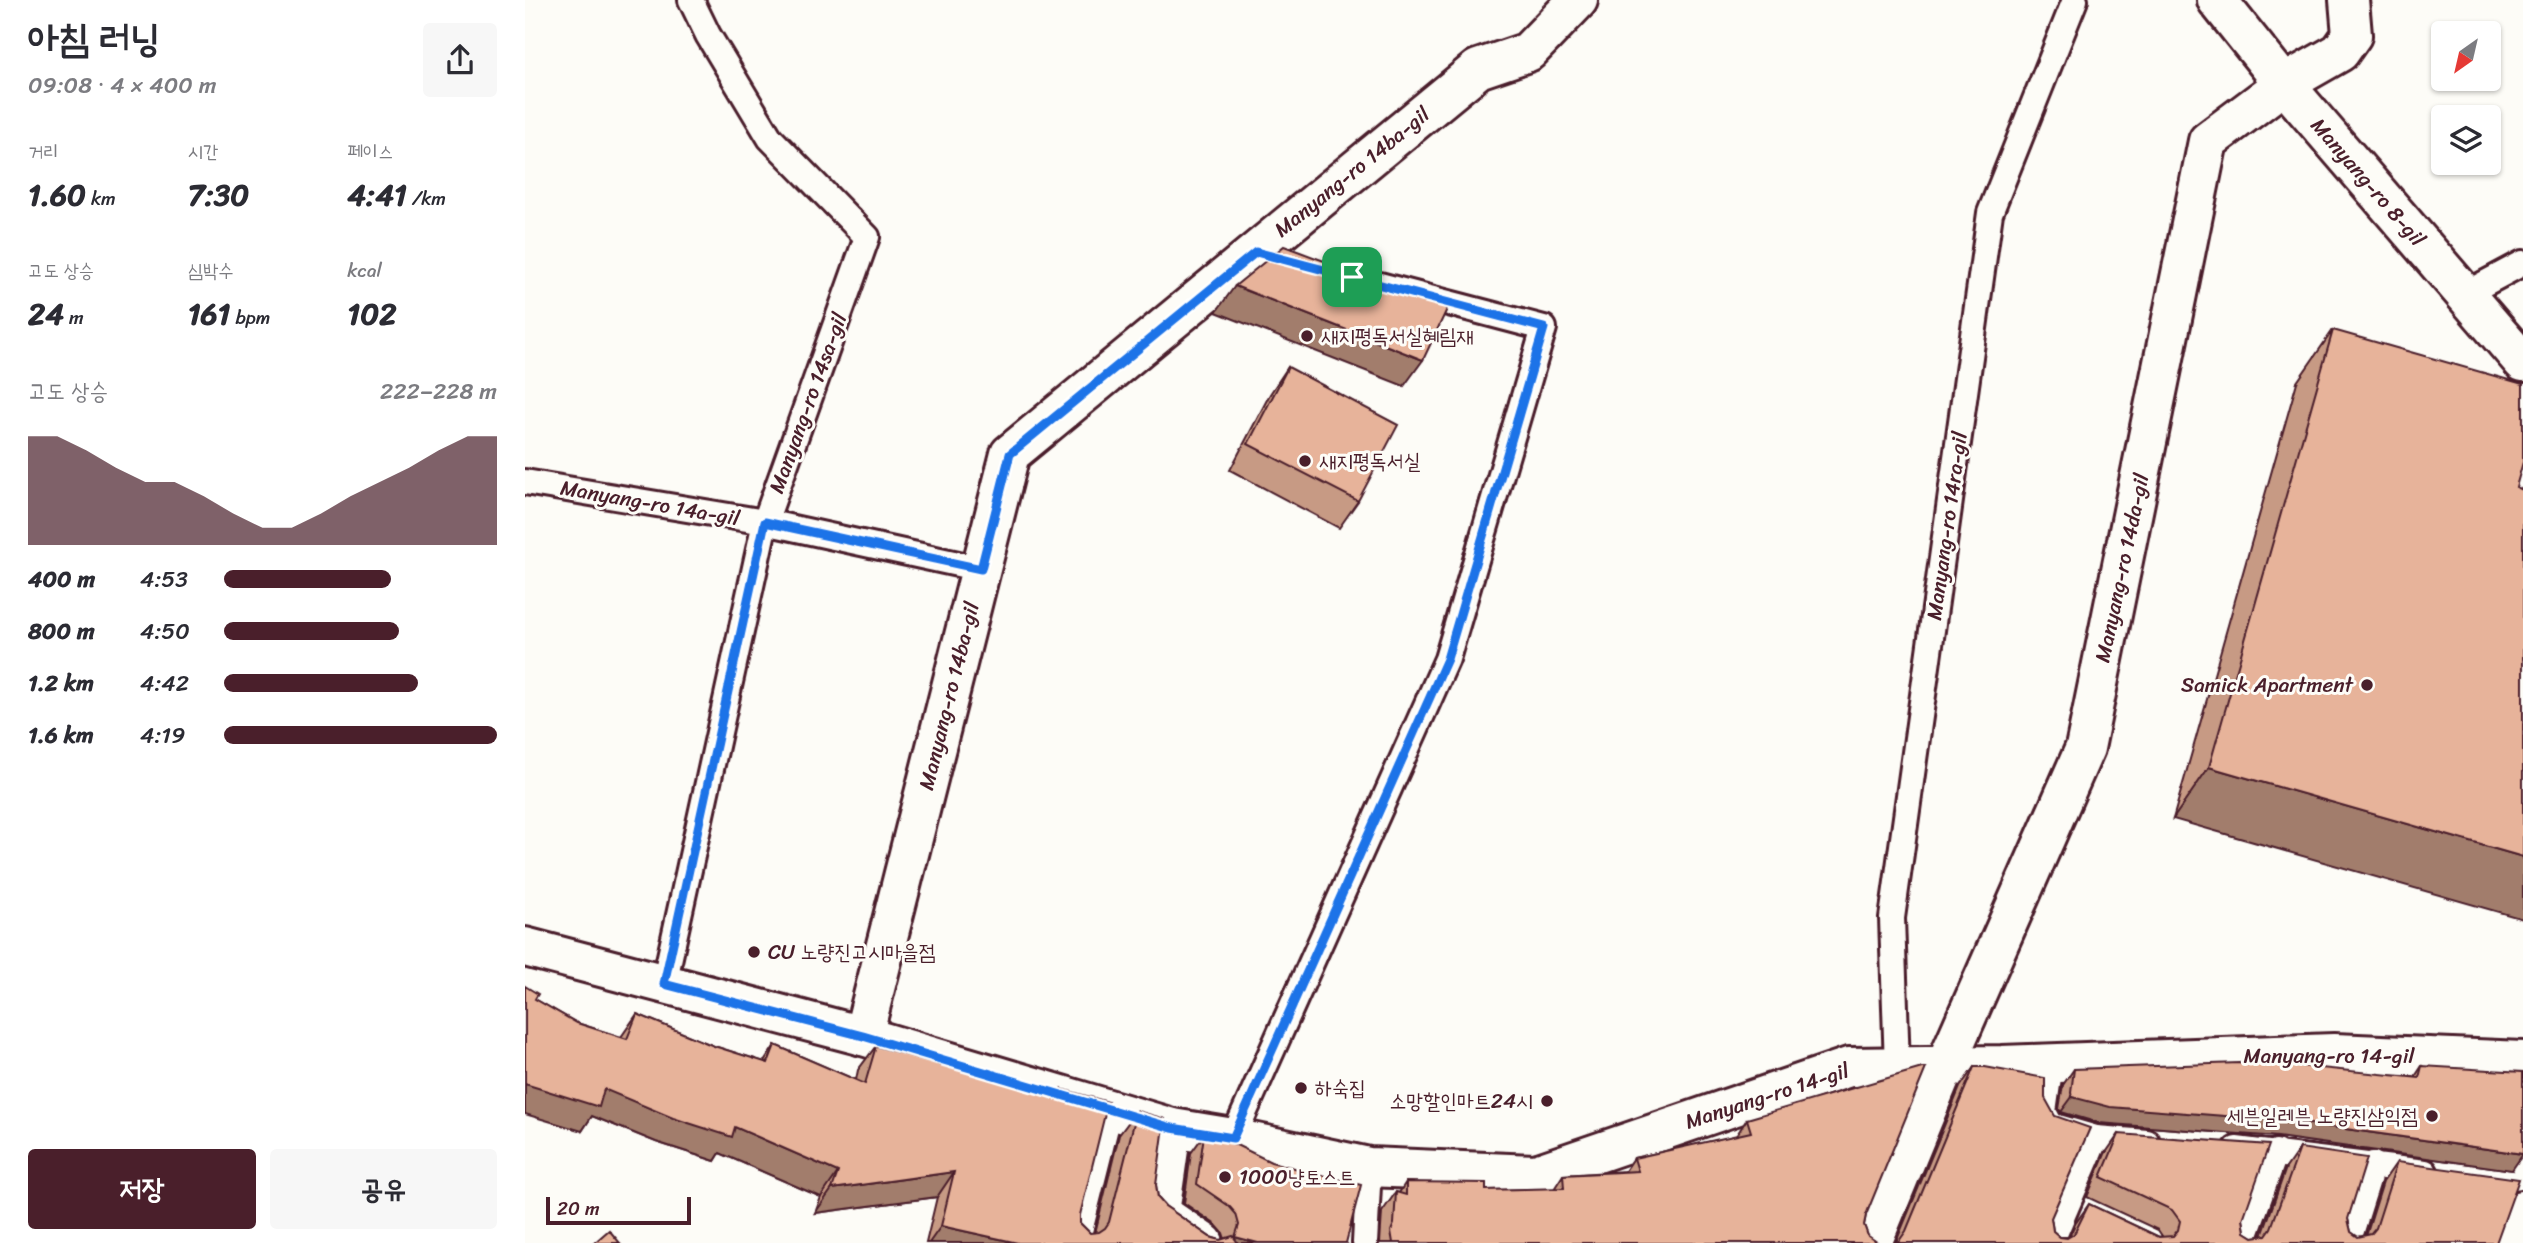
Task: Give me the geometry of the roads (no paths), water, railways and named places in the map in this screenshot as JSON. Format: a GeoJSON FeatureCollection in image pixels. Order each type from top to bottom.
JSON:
{"type":"FeatureCollection","features":[{"type":"Feature","properties":{"kind":"street","name":"Manyang-ro 14ba-gil"},"geometry":{"type":"LineString","coordinates":[[863,1036],[1010,454],[1269,255],[1478,69],[1528,51],[1578,0]]}},
{"type":"Feature","properties":{"kind":"street","name":"Manyang-ro 8-gil"},"geometry":{"type":"LineString","coordinates":[[2217,0],[2284,84],[2523,362]]}},
{"type":"Feature","properties":{"kind":"street","name":"Manyang-ro 14da-gil"},"geometry":{"type":"LineString","coordinates":[[1873,1243],[1945,1066],[2085,748],[2208,141],[2284,84],[2340,52],[2352,36],[2349,0]]}},
{"type":"Feature","properties":{"kind":"street","name":"Manyang-ro 14-gil"},"geometry":{"type":"LineString","coordinates":[[525,947],[863,1036],[1172,1128],[1369,1167],[1536,1174],[1849,1067],[2335,1053],[2523,1061]]}},
{"type":"Feature","properties":{"kind":"street"},"geometry":{"type":"LineString","coordinates":[[1172,1128],[1160,1213],[1204,1243]]}},
{"type":"Feature","properties":{"kind":"street"},"geometry":{"type":"LineString","coordinates":[[2513,1243],[2523,1210]]}},
{"type":"Feature","properties":{"kind":"lane","name":"Manyang-ro 14sa-gil"},"geometry":{"type":"LineString","coordinates":[[664,984],[765,522],[867,237],[770,138],[708,35],[691,0]]}},
{"type":"Feature","properties":{"kind":"lane","name":"Manyang-ro 14ra-gil"},"geometry":{"type":"LineString","coordinates":[[1897,1067],[1892,918],[1990,213],[2075,0]]}},
{"type":"Feature","properties":{"kind":"lane"},"geometry":{"type":"LineString","coordinates":[[2465,294],[2523,263]]}},
{"type":"Feature","properties":{"kind":"lane"},"geometry":{"type":"LineString","coordinates":[[1233,1138],[1447,659],[1544,328],[1361,280]]}},
{"type":"Feature","properties":{"kind":"lane","name":"Manyang-ro 14a-gil"},"geometry":{"type":"LineString","coordinates":[[525,482],[765,522],[981,569]]}},
{"type":"Feature","properties":{"kind":"lane"},"geometry":{"type":"LineString","coordinates":[[2051,1063],[2043,1112],[2051,1125],[2096,1138],[2165,1144]]}},
{"type":"Feature","properties":{"kind":"lane"},"geometry":{"type":"LineString","coordinates":[[1077,1243],[1110,1111]]}},
{"type":"Feature","properties":{"kind":"lane"},"geometry":{"type":"LineString","coordinates":[[2051,1243],[2096,1138]]}},
{"type":"Feature","properties":{"kind":"lane"},"geometry":{"type":"LineString","coordinates":[[2206,1147],[2276,1152],[2455,1176]]}},
{"type":"Feature","properties":{"kind":"lane"},"geometry":{"type":"LineString","coordinates":[[2243,1243],[2276,1152]]}},
{"type":"Feature","properties":{"kind":"lane"},"geometry":{"type":"LineString","coordinates":[[2348,1243],[2373,1164]]}},
{"type":"Feature","properties":{"kind":"lane"},"geometry":{"type":"LineString","coordinates":[[1365,1243],[1369,1167]]}},
{"type":"Feature","properties":{"kind":"lane"},"geometry":{"type":"LineString","coordinates":[[2068,1204],[2091,1215]]}},
{"type":"Feature","properties":{"kind":"place","name":"새지평독서실혜림재"},"geometry":{"type":"Point","coordinates":[1307,336]}},
{"type":"Feature","properties":{"kind":"place","name":"새지평독서실"},"geometry":{"type":"Point","coordinates":[1305,461]}},
{"type":"Feature","properties":{"kind":"place","name":"Samick Apartment"},"geometry":{"type":"Point","coordinates":[2367,685]}},
{"type":"Feature","properties":{"kind":"place","name":"CU 노량진고시마을점"},"geometry":{"type":"Point","coordinates":[754,952]}},
{"type":"Feature","properties":{"kind":"place","name":"하숙집"},"geometry":{"type":"Point","coordinates":[1301,1088]}},
{"type":"Feature","properties":{"kind":"place","name":"소망할인마트24시"},"geometry":{"type":"Point","coordinates":[1547,1101]}},
{"type":"Feature","properties":{"kind":"place","name":"세븐일레븐 노량진삼익점"},"geometry":{"type":"Point","coordinates":[2432,1116]}},
{"type":"Feature","properties":{"kind":"place","name":"1000냥토스트"},"geometry":{"type":"Point","coordinates":[1225,1177]}}]}
